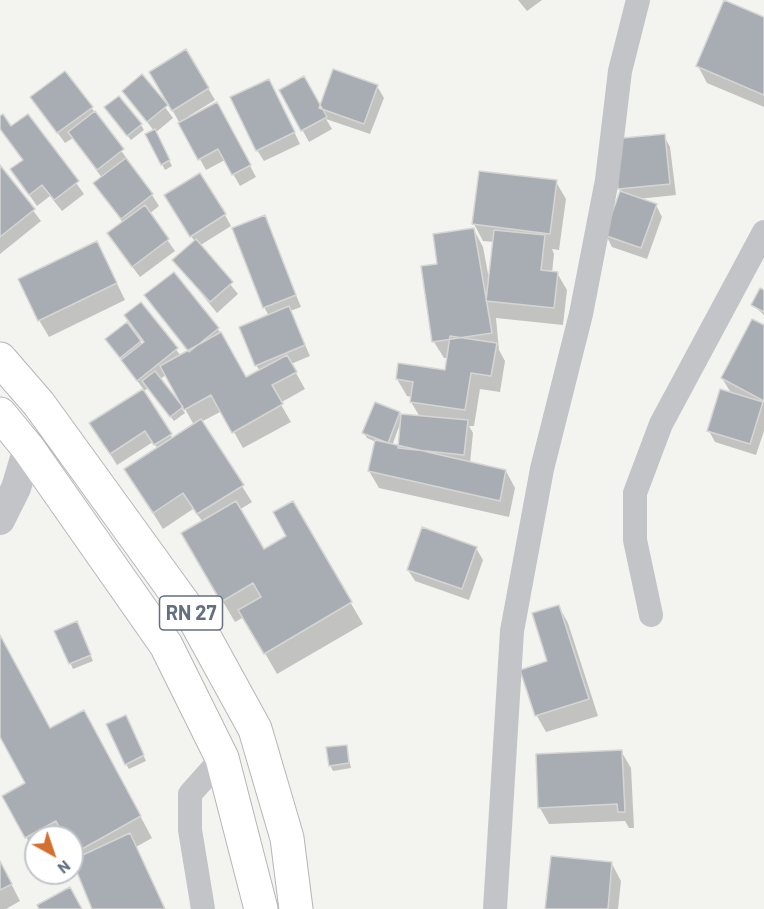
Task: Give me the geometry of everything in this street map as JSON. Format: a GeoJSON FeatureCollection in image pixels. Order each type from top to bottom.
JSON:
{"type":"FeatureCollection","features":[{"type":"Feature","properties":{"kind":"highway","name":"RN 27"},"geometry":{"type":"LineString","coordinates":[[0,359],[39,404],[194,618],[255,729],[287,838],[296,909]]}},
{"type":"Feature","properties":{"kind":"highway","name":"RN 27"},"geometry":{"type":"LineString","coordinates":[[0,414],[28,448],[166,645],[222,758],[261,909]]}},
{"type":"Feature","properties":{"kind":"street"},"geometry":{"type":"LineString","coordinates":[[495,909],[512,631],[543,470],[581,314],[607,180],[620,70],[638,0]]}},
{"type":"Feature","properties":{"kind":"street"},"geometry":{"type":"LineString","coordinates":[[651,615],[635,540],[635,493],[661,424],[764,232]]}},
{"type":"Feature","properties":{"kind":"street"},"geometry":{"type":"LineString","coordinates":[[0,520],[16,488],[28,448]]}},
{"type":"Feature","properties":{"kind":"street"},"geometry":{"type":"LineString","coordinates":[[203,909],[190,830],[190,794],[222,758]]}},
{"type":"Feature","properties":{"kind":"building"},"geometry":{"type":"Polygon","coordinates":[[[724,0],[764,17],[764,95],[696,66],[724,0]]]}},
{"type":"Feature","properties":{"kind":"building"},"geometry":{"type":"Polygon","coordinates":[[[186,49],[209,88],[172,111],[149,72],[186,49]]]}},
{"type":"Feature","properties":{"kind":"building"},"geometry":{"type":"Polygon","coordinates":[[[333,69],[378,85],[364,124],[319,108],[333,69]]]}},
{"type":"Feature","properties":{"kind":"building"},"geometry":{"type":"Polygon","coordinates":[[[65,71],[93,107],[57,133],[30,97],[65,71]]]}},
{"type":"Feature","properties":{"kind":"building"},"geometry":{"type":"Polygon","coordinates":[[[142,74],[168,105],[147,122],[122,91],[142,74]]]}},
{"type":"Feature","properties":{"kind":"building"},"geometry":{"type":"Polygon","coordinates":[[[304,76],[327,117],[301,131],[279,90],[304,76]]]}},
{"type":"Feature","properties":{"kind":"building"},"geometry":{"type":"Polygon","coordinates":[[[269,79],[295,132],[256,151],[230,97],[269,79]]]}},
{"type":"Feature","properties":{"kind":"building"},"geometry":{"type":"Polygon","coordinates":[[[119,96],[142,124],[127,136],[104,107],[119,96]]]}},
{"type":"Feature","properties":{"kind":"building"},"geometry":{"type":"Polygon","coordinates":[[[217,102],[251,165],[232,175],[218,149],[198,160],[178,123],[217,102]]]}},
{"type":"Feature","properties":{"kind":"building"},"geometry":{"type":"Polygon","coordinates":[[[95,111],[124,149],[97,170],[68,132],[95,111]]]}},
{"type":"Feature","properties":{"kind":"building"},"geometry":{"type":"Polygon","coordinates":[[[3,114],[11,126],[28,114],[79,181],[54,200],[42,185],[29,195],[10,169],[23,160],[0,129],[0,116],[3,114]]]}},
{"type":"Feature","properties":{"kind":"building"},"geometry":{"type":"Polygon","coordinates":[[[155,129],[170,160],[161,165],[145,134],[155,129]]]}},
{"type":"Feature","properties":{"kind":"building"},"geometry":{"type":"Polygon","coordinates":[[[665,134],[670,184],[618,189],[613,139],[665,134]]]}},
{"type":"Feature","properties":{"kind":"building"},"geometry":{"type":"Polygon","coordinates":[[[126,158],[153,194],[121,219],[93,183],[126,158]]]}},
{"type":"Feature","properties":{"kind":"building"},"geometry":{"type":"Polygon","coordinates":[[[0,165],[35,209],[0,237],[0,165]]]}},
{"type":"Feature","properties":{"kind":"building"},"geometry":{"type":"Polygon","coordinates":[[[479,171],[557,180],[550,234],[472,224],[479,171]]]}},
{"type":"Feature","properties":{"kind":"building"},"geometry":{"type":"Polygon","coordinates":[[[200,173],[226,214],[190,237],[164,195],[200,173]]]}},
{"type":"Feature","properties":{"kind":"building"},"geometry":{"type":"Polygon","coordinates":[[[620,191],[657,204],[641,248],[604,235],[620,191]]]}},
{"type":"Feature","properties":{"kind":"building"},"geometry":{"type":"Polygon","coordinates":[[[145,205],[169,239],[132,267],[107,233],[145,205]]]}},
{"type":"Feature","properties":{"kind":"building"},"geometry":{"type":"Polygon","coordinates":[[[265,215],[296,295],[263,308],[232,228],[265,215]]]}},
{"type":"Feature","properties":{"kind":"building"},"geometry":{"type":"Polygon","coordinates":[[[474,228],[492,333],[432,342],[421,266],[437,264],[433,234],[474,228]]]}},
{"type":"Feature","properties":{"kind":"building"},"geometry":{"type":"Polygon","coordinates":[[[494,230],[545,235],[541,270],[558,272],[554,308],[486,301],[494,230]]]}},
{"type":"Feature","properties":{"kind":"building"},"geometry":{"type":"Polygon","coordinates":[[[196,239],[233,282],[210,302],[172,260],[196,239]]]}},
{"type":"Feature","properties":{"kind":"building"},"geometry":{"type":"Polygon","coordinates":[[[97,241],[117,283],[38,321],[18,279],[97,241]]]}},
{"type":"Feature","properties":{"kind":"building"},"geometry":{"type":"Polygon","coordinates":[[[174,272],[219,328],[189,352],[144,295],[174,272]]]}},
{"type":"Feature","properties":{"kind":"building"},"geometry":{"type":"Polygon","coordinates":[[[760,288],[764,290],[764,312],[751,305],[760,288]]]}},
{"type":"Feature","properties":{"kind":"building"},"geometry":{"type":"Polygon","coordinates":[[[141,302],[178,348],[137,381],[121,360],[144,342],[124,315],[141,302]]]}},
{"type":"Feature","properties":{"kind":"building"},"geometry":{"type":"Polygon","coordinates":[[[289,306],[305,345],[255,366],[239,327],[289,306]]]}},
{"type":"Feature","properties":{"kind":"building"},"geometry":{"type":"Polygon","coordinates":[[[752,319],[764,325],[764,401],[721,378],[752,319]]]}},
{"type":"Feature","properties":{"kind":"building"},"geometry":{"type":"Polygon","coordinates":[[[127,322],[141,341],[120,358],[105,339],[127,322]]]}},
{"type":"Feature","properties":{"kind":"building"},"geometry":{"type":"Polygon","coordinates":[[[221,332],[246,377],[287,355],[297,372],[272,385],[283,404],[232,433],[211,395],[184,410],[160,366],[221,332]]]}},
{"type":"Feature","properties":{"kind":"building"},"geometry":{"type":"Polygon","coordinates":[[[450,336],[497,343],[491,376],[471,373],[465,410],[410,402],[413,382],[396,379],[398,363],[445,370],[450,336]]]}},
{"type":"Feature","properties":{"kind":"building"},"geometry":{"type":"Polygon","coordinates":[[[155,371],[183,407],[170,417],[142,381],[155,371]]]}},
{"type":"Feature","properties":{"kind":"building"},"geometry":{"type":"Polygon","coordinates":[[[143,389],[172,434],[154,445],[145,431],[110,454],[89,423],[143,389]]]}},
{"type":"Feature","properties":{"kind":"building"},"geometry":{"type":"Polygon","coordinates":[[[720,389],[763,402],[750,444],[707,431],[720,389]]]}},
{"type":"Feature","properties":{"kind":"building"},"geometry":{"type":"Polygon","coordinates":[[[375,402],[400,412],[388,443],[362,433],[375,402]]]}},
{"type":"Feature","properties":{"kind":"building"},"geometry":{"type":"Polygon","coordinates":[[[401,414],[468,420],[464,455],[398,448],[401,414]]]}},
{"type":"Feature","properties":{"kind":"building"},"geometry":{"type":"Polygon","coordinates":[[[201,419],[244,485],[197,514],[183,493],[153,513],[124,469],[201,419]]]}},
{"type":"Feature","properties":{"kind":"building"},"geometry":{"type":"Polygon","coordinates":[[[375,440],[506,470],[500,501],[368,471],[375,440]]]}},
{"type":"Feature","properties":{"kind":"building"},"geometry":{"type":"Polygon","coordinates":[[[236,501],[264,549],[286,536],[273,512],[293,501],[352,602],[264,654],[238,610],[261,597],[253,583],[221,602],[181,533],[236,501]]]}},
{"type":"Feature","properties":{"kind":"building"},"geometry":{"type":"Polygon","coordinates":[[[422,527],[477,547],[462,589],[407,570],[422,527]]]}},
{"type":"Feature","properties":{"kind":"building"},"geometry":{"type":"Polygon","coordinates":[[[559,605],[589,699],[535,716],[520,670],[547,661],[532,613],[559,605]]]}},
{"type":"Feature","properties":{"kind":"building"},"geometry":{"type":"Polygon","coordinates":[[[77,621],[91,655],[69,664],[54,631],[77,621]]]}},
{"type":"Feature","properties":{"kind":"building"},"geometry":{"type":"Polygon","coordinates":[[[0,635],[50,728],[84,710],[141,816],[84,848],[84,825],[58,825],[56,821],[49,825],[24,825],[24,836],[2,796],[25,783],[0,737],[0,635]]]}},
{"type":"Feature","properties":{"kind":"building"},"geometry":{"type":"Polygon","coordinates":[[[126,715],[144,755],[125,765],[106,724],[126,715]]]}},
{"type":"Feature","properties":{"kind":"building"},"geometry":{"type":"Polygon","coordinates":[[[347,745],[349,763],[329,766],[326,747],[347,745]]]}},
{"type":"Feature","properties":{"kind":"building"},"geometry":{"type":"Polygon","coordinates":[[[622,750],[625,812],[618,812],[617,804],[538,808],[536,754],[622,750]]]}},
{"type":"Feature","properties":{"kind":"building"},"geometry":{"type":"Polygon","coordinates":[[[130,833],[165,909],[92,909],[82,885],[84,854],[130,833]]]}},
{"type":"Feature","properties":{"kind":"building"},"geometry":{"type":"Polygon","coordinates":[[[551,856],[612,862],[608,909],[545,909],[551,856]]]}},
{"type":"Feature","properties":{"kind":"building"},"geometry":{"type":"Polygon","coordinates":[[[0,861],[12,884],[0,890],[0,861]]]}},
{"type":"Feature","properties":{"kind":"building"},"geometry":{"type":"Polygon","coordinates":[[[70,887],[82,909],[39,909],[37,905],[70,887]]]}}]}
